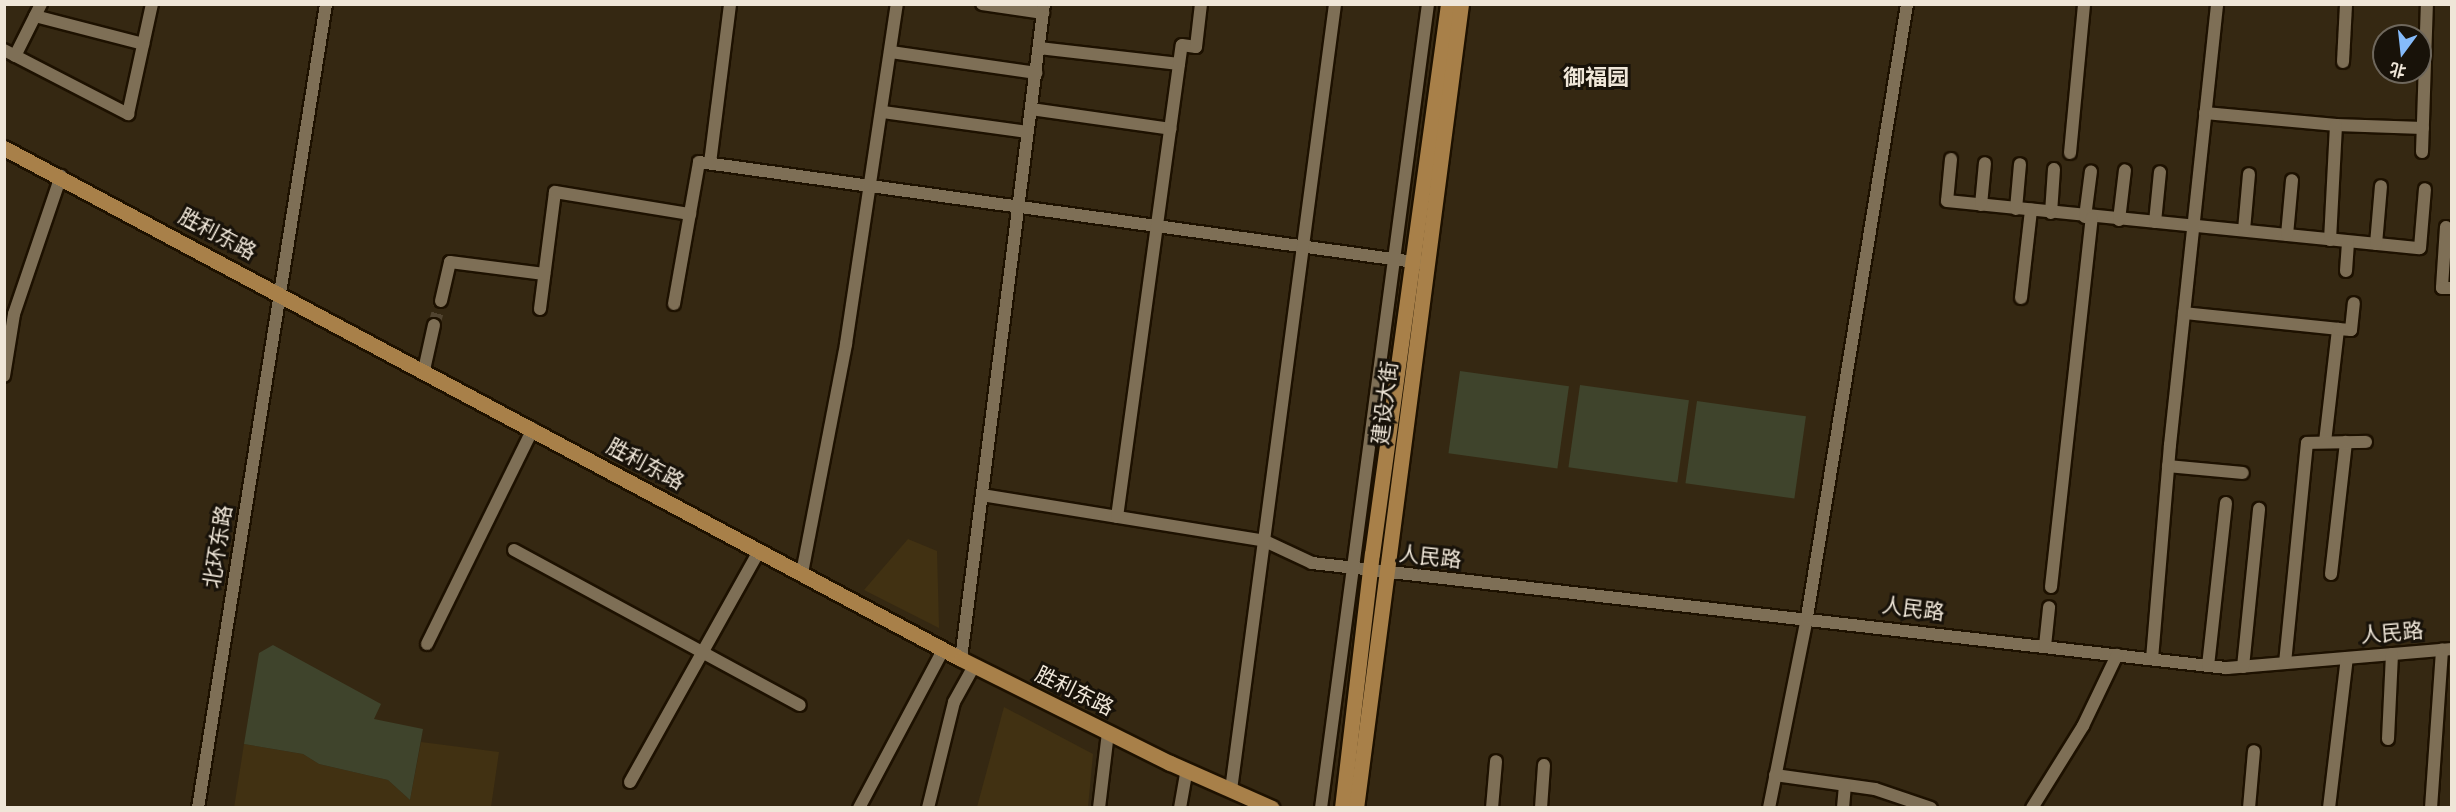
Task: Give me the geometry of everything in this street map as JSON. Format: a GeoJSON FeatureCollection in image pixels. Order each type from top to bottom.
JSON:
{"type":"FeatureCollection","features":[{"type":"Feature","properties":{"kind":"main road","name":"建设大街"},"geometry":{"type":"LineString","coordinates":[[1342,807],[1378,571],[1418,263],[1448,4]]}},
{"type":"Feature","properties":{"kind":"main road","name":"建设大街"},"geometry":{"type":"LineString","coordinates":[[1418,263],[1461,4]]}},
{"type":"Feature","properties":{"kind":"main road","name":"胜利东路"},"geometry":{"type":"LineString","coordinates":[[4,148],[61,176],[944,650],[1187,770],[1272,807]]}},
{"type":"Feature","properties":{"kind":"main road","name":"建设大街"},"geometry":{"type":"LineString","coordinates":[[1356,807],[1378,571]]}},
{"type":"Feature","properties":{"kind":"street"},"geometry":{"type":"LineString","coordinates":[[41,4],[10,53],[128,114],[152,4]]}},
{"type":"Feature","properties":{"kind":"street","name":"北环东路"},"geometry":{"type":"LineString","coordinates":[[198,807],[278,292],[326,4]]}},
{"type":"Feature","properties":{"kind":"street"},"geometry":{"type":"LineString","coordinates":[[710,163],[730,4]]}},
{"type":"Feature","properties":{"kind":"street"},"geometry":{"type":"LineString","coordinates":[[802,573],[872,186],[897,4]]}},
{"type":"Feature","properties":{"kind":"street"},"geometry":{"type":"LineString","coordinates":[[928,807],[954,702],[968,662],[982,495],[1044,9],[982,4]]}},
{"type":"Feature","properties":{"kind":"street"},"geometry":{"type":"LineString","coordinates":[[1118,517],[1182,45],[1196,47],[1201,4]]}},
{"type":"Feature","properties":{"kind":"street"},"geometry":{"type":"LineString","coordinates":[[1232,790],[1335,4]]}},
{"type":"Feature","properties":{"kind":"street"},"geometry":{"type":"LineString","coordinates":[[1321,807],[1428,4]]}},
{"type":"Feature","properties":{"kind":"street"},"geometry":{"type":"LineString","coordinates":[[1769,807],[1807,617],[1907,4]]}},
{"type":"Feature","properties":{"kind":"street"},"geometry":{"type":"LineString","coordinates":[[2070,153],[2084,4]]}},
{"type":"Feature","properties":{"kind":"street"},"geometry":{"type":"LineString","coordinates":[[2152,659],[2168,466],[2217,4]]}},
{"type":"Feature","properties":{"kind":"street"},"geometry":{"type":"LineString","coordinates":[[2343,62],[2346,4]]}},
{"type":"Feature","properties":{"kind":"street"},"geometry":{"type":"LineString","coordinates":[[2422,153],[2427,4]]}},
{"type":"Feature","properties":{"kind":"street"},"geometry":{"type":"LineString","coordinates":[[35,16],[143,44]]}},
{"type":"Feature","properties":{"kind":"street"},"geometry":{"type":"LineString","coordinates":[[1039,48],[1179,64]]}},
{"type":"Feature","properties":{"kind":"street"},"geometry":{"type":"LineString","coordinates":[[891,52],[1036,73]]}},
{"type":"Feature","properties":{"kind":"street"},"geometry":{"type":"LineString","coordinates":[[1031,109],[1170,129]]}},
{"type":"Feature","properties":{"kind":"street"},"geometry":{"type":"LineString","coordinates":[[883,112],[1028,132]]}},
{"type":"Feature","properties":{"kind":"street"},"geometry":{"type":"LineString","coordinates":[[2205,113],[2336,125],[2423,128]]}},
{"type":"Feature","properties":{"kind":"street"},"geometry":{"type":"LineString","coordinates":[[2330,240],[2336,125]]}},
{"type":"Feature","properties":{"kind":"street"},"geometry":{"type":"LineString","coordinates":[[1951,159],[1947,201],[2088,218],[2194,224],[2420,248],[2425,189]]}},
{"type":"Feature","properties":{"kind":"street"},"geometry":{"type":"LineString","coordinates":[[674,304],[699,162],[1418,263]]}},
{"type":"Feature","properties":{"kind":"street"},"geometry":{"type":"LineString","coordinates":[[1981,205],[1985,162]]}},
{"type":"Feature","properties":{"kind":"street"},"geometry":{"type":"LineString","coordinates":[[2016,208],[2020,165]]}},
{"type":"Feature","properties":{"kind":"street"},"geometry":{"type":"LineString","coordinates":[[2051,213],[2054,169]]}},
{"type":"Feature","properties":{"kind":"street"},"geometry":{"type":"LineString","coordinates":[[2120,220],[2126,170]]}},
{"type":"Feature","properties":{"kind":"street"},"geometry":{"type":"LineString","coordinates":[[2051,587],[2091,171]]}},
{"type":"Feature","properties":{"kind":"street"},"geometry":{"type":"LineString","coordinates":[[2155,222],[2160,172]]}},
{"type":"Feature","properties":{"kind":"street"},"geometry":{"type":"LineString","coordinates":[[2244,230],[2249,174]]}},
{"type":"Feature","properties":{"kind":"street"},"geometry":{"type":"LineString","coordinates":[[4,376],[14,314],[61,176]]}},
{"type":"Feature","properties":{"kind":"street"},"geometry":{"type":"LineString","coordinates":[[2287,235],[2292,180]]}},
{"type":"Feature","properties":{"kind":"street"},"geometry":{"type":"LineString","coordinates":[[2376,244],[2381,186]]}},
{"type":"Feature","properties":{"kind":"street"},"geometry":{"type":"LineString","coordinates":[[540,309],[555,192],[690,214]]}},
{"type":"Feature","properties":{"kind":"street"},"geometry":{"type":"LineString","coordinates":[[2021,298],[2031,210]]}},
{"type":"Feature","properties":{"kind":"street"},"geometry":{"type":"LineString","coordinates":[[2446,227],[2442,288],[2451,288]]}},
{"type":"Feature","properties":{"kind":"street"},"geometry":{"type":"LineString","coordinates":[[2346,271],[2348,242]]}},
{"type":"Feature","properties":{"kind":"street"},"geometry":{"type":"LineString","coordinates":[[441,301],[450,262],[544,274]]}},
{"type":"Feature","properties":{"kind":"street"},"geometry":{"type":"LineString","coordinates":[[2184,313],[2351,330],[2354,303]]}},
{"type":"Feature","properties":{"kind":"street"},"geometry":{"type":"LineString","coordinates":[[424,370],[434,325]]}},
{"type":"Feature","properties":{"kind":"street"},"geometry":{"type":"LineString","coordinates":[[2325,442],[2337,329]]}},
{"type":"Feature","properties":{"kind":"street"},"geometry":{"type":"LineString","coordinates":[[427,644],[533,429]]}},
{"type":"Feature","properties":{"kind":"street"},"geometry":{"type":"LineString","coordinates":[[2284,663],[2307,442],[2366,442]]}},
{"type":"Feature","properties":{"kind":"street"},"geometry":{"type":"LineString","coordinates":[[2331,574],[2346,442]]}},
{"type":"Feature","properties":{"kind":"street"},"geometry":{"type":"LineString","coordinates":[[2168,466],[2243,473]]}},
{"type":"Feature","properties":{"kind":"street","name":"人民路"},"geometry":{"type":"LineString","coordinates":[[982,495],[1265,541],[1312,563],[1807,617],[2208,666],[2243,667],[2447,649]]}},
{"type":"Feature","properties":{"kind":"street"},"geometry":{"type":"LineString","coordinates":[[2208,666],[2226,503]]}},
{"type":"Feature","properties":{"kind":"street"},"geometry":{"type":"LineString","coordinates":[[2243,667],[2259,509]]}},
{"type":"Feature","properties":{"kind":"street"},"geometry":{"type":"LineString","coordinates":[[514,550],[800,705]]}},
{"type":"Feature","properties":{"kind":"street"},"geometry":{"type":"LineString","coordinates":[[630,782],[759,551]]}},
{"type":"Feature","properties":{"kind":"street"},"geometry":{"type":"LineString","coordinates":[[2045,646],[2049,607]]}},
{"type":"Feature","properties":{"kind":"street"},"geometry":{"type":"LineString","coordinates":[[2431,807],[2447,649]]}},
{"type":"Feature","properties":{"kind":"street"},"geometry":{"type":"LineString","coordinates":[[859,807],[944,650]]}},
{"type":"Feature","properties":{"kind":"street"},"geometry":{"type":"LineString","coordinates":[[2388,740],[2392,654]]}},
{"type":"Feature","properties":{"kind":"street"},"geometry":{"type":"LineString","coordinates":[[2032,807],[2084,726],[2116,655]]}},
{"type":"Feature","properties":{"kind":"street"},"geometry":{"type":"LineString","coordinates":[[2329,807],[2347,658]]}},
{"type":"Feature","properties":{"kind":"street"},"geometry":{"type":"LineString","coordinates":[[1099,807],[1108,732]]}},
{"type":"Feature","properties":{"kind":"street"},"geometry":{"type":"LineString","coordinates":[[2248,807],[2254,751]]}},
{"type":"Feature","properties":{"kind":"street"},"geometry":{"type":"LineString","coordinates":[[1492,807],[1496,761]]}},
{"type":"Feature","properties":{"kind":"street"},"geometry":{"type":"LineString","coordinates":[[1541,807],[1544,765]]}},
{"type":"Feature","properties":{"kind":"street"},"geometry":{"type":"LineString","coordinates":[[1180,807],[1187,770]]}},
{"type":"Feature","properties":{"kind":"street"},"geometry":{"type":"LineString","coordinates":[[1776,775],[1875,789],[1931,807]]}},
{"type":"Feature","properties":{"kind":"street"},"geometry":{"type":"LineString","coordinates":[[1843,807],[1845,785]]}},
{"type":"Feature","properties":{"kind":"shaded area"},"geometry":{"type":"Polygon","coordinates":[[[908,539],[937,551],[939,628],[864,590],[908,539]]]}},
{"type":"Feature","properties":{"kind":"shaded area"},"geometry":{"type":"Polygon","coordinates":[[[1004,707],[1093,754],[1088,807],[977,807],[1004,707]]]}},
{"type":"Feature","properties":{"kind":"shaded area"},"geometry":{"type":"Polygon","coordinates":[[[421,742],[499,752],[491,807],[234,808],[244,744],[303,754],[319,764],[388,780],[410,800],[421,742]]]}},
{"type":"Feature","properties":{"kind":"green space"},"geometry":{"type":"Polygon","coordinates":[[[1460,371],[1569,386],[1557,469],[1448,453],[1460,371]]]}},
{"type":"Feature","properties":{"kind":"green space"},"geometry":{"type":"Polygon","coordinates":[[[1580,385],[1689,400],[1677,483],[1568,467],[1580,385]]]}},
{"type":"Feature","properties":{"kind":"green space"},"geometry":{"type":"Polygon","coordinates":[[[1697,401],[1806,416],[1794,499],[1685,483],[1697,401]]]}},
{"type":"Feature","properties":{"kind":"green space"},"geometry":{"type":"Polygon","coordinates":[[[273,645],[381,704],[374,719],[423,729],[410,800],[388,780],[319,764],[303,754],[244,744],[259,653],[273,645]]]}},
{"type":"Feature","properties":{"kind":"tunnel"},"geometry":{"type":"LineString","coordinates":[[434,325],[441,301]]}},
{"type":"Feature","properties":{"kind":"district","name":"御福园"},"geometry":{"type":"Point","coordinates":[1596,79]}}]}
